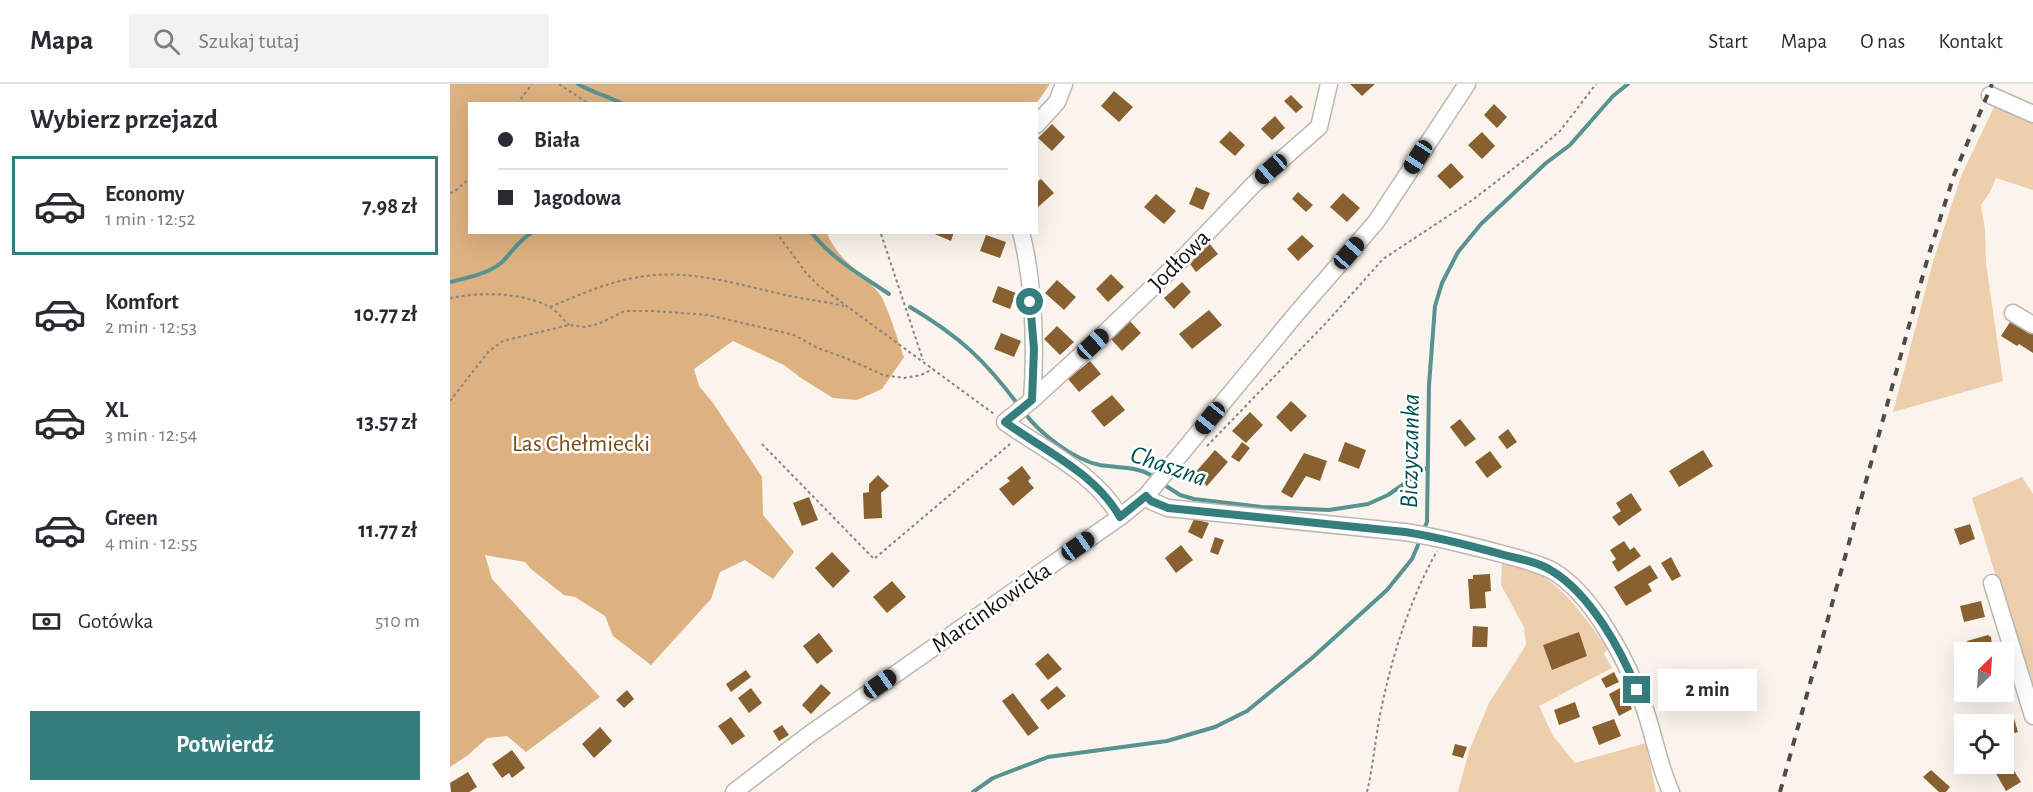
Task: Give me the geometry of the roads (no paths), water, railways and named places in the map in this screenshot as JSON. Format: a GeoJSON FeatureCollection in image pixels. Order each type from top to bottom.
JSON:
{"type":"FeatureCollection","features":[{"type":"Feature","properties":{"kind":"street"},"geometry":{"type":"LineString","coordinates":[[1038,123],[1057,102],[1064,84]]}},
{"type":"Feature","properties":{"kind":"street","name":"Jodłowa"},"geometry":{"type":"LineString","coordinates":[[1019,410],[1183,258],[1255,183],[1319,127],[1329,84]]}},
{"type":"Feature","properties":{"kind":"street","name":"Marcinkowicka"},"geometry":{"type":"LineString","coordinates":[[734,792],[807,736],[1120,517],[1154,486],[1296,314],[1376,222],[1467,84]]}},
{"type":"Feature","properties":{"kind":"street"},"geometry":{"type":"LineString","coordinates":[[1990,95],[2033,114]]}},
{"type":"Feature","properties":{"kind":"street"},"geometry":{"type":"LineString","coordinates":[[1022,234],[1027,255],[1034,349],[1019,410],[1022,434],[1090,479],[1109,499],[1120,517]]}},
{"type":"Feature","properties":{"kind":"street"},"geometry":{"type":"LineString","coordinates":[[2013,313],[2033,325]]}},
{"type":"Feature","properties":{"kind":"street"},"geometry":{"type":"LineString","coordinates":[[1154,486],[1151,501],[1168,508],[1405,532],[1443,538],[1536,564],[1552,571],[1577,592],[1599,618],[1624,657],[1644,706],[1671,792]]}},
{"type":"Feature","properties":{"kind":"street"},"geometry":{"type":"LineString","coordinates":[[1992,583],[2033,716]]}},
{"type":"Feature","properties":{"kind":"waterway","name":"Chaszna"},"geometry":{"type":"LineString","coordinates":[[578,84],[619,102]]}},
{"type":"Feature","properties":{"kind":"waterway","name":"Biczyczanka"},"geometry":{"type":"LineString","coordinates":[[1423,531],[1427,522],[1429,385],[1435,306],[1442,283],[1458,252],[1481,224],[1546,163],[1570,145],[1613,96],[1628,84]]}},
{"type":"Feature","properties":{"kind":"waterway"},"geometry":{"type":"LineString","coordinates":[[450,282],[490,270],[501,263],[530,234]]}},
{"type":"Feature","properties":{"kind":"waterway","name":"Chaszna"},"geometry":{"type":"LineString","coordinates":[[813,234],[838,258],[889,294]]}},
{"type":"Feature","properties":{"kind":"waterway","name":"Chaszna"},"geometry":{"type":"LineString","coordinates":[[910,307],[943,328],[970,350],[995,375],[1019,406]]}},
{"type":"Feature","properties":{"kind":"waterway","name":"Chaszna"},"geometry":{"type":"LineString","coordinates":[[1024,412],[1048,437],[1079,458],[1100,465],[1136,469],[1155,478]]}},
{"type":"Feature","properties":{"kind":"waterway","name":"Chaszna"},"geometry":{"type":"LineString","coordinates":[[1163,484],[1180,495],[1194,499],[1262,507],[1329,510],[1368,504],[1388,495],[1428,467]]}},
{"type":"Feature","properties":{"kind":"waterway","name":"Biczyczanka"},"geometry":{"type":"LineString","coordinates":[[973,792],[993,778],[1048,757],[1167,741],[1215,727],[1247,711],[1312,658],[1387,590],[1412,559],[1421,538]]}},
{"type":"Feature","properties":{"kind":"railway"},"geometry":{"type":"LineString","coordinates":[[1780,792],[1928,257],[1954,175],[1992,84]]}},
{"type":"Feature","properties":{"kind":"park label","name":"Las Chełmiecki"},"geometry":{"type":"Point","coordinates":[581,443]}}]}
